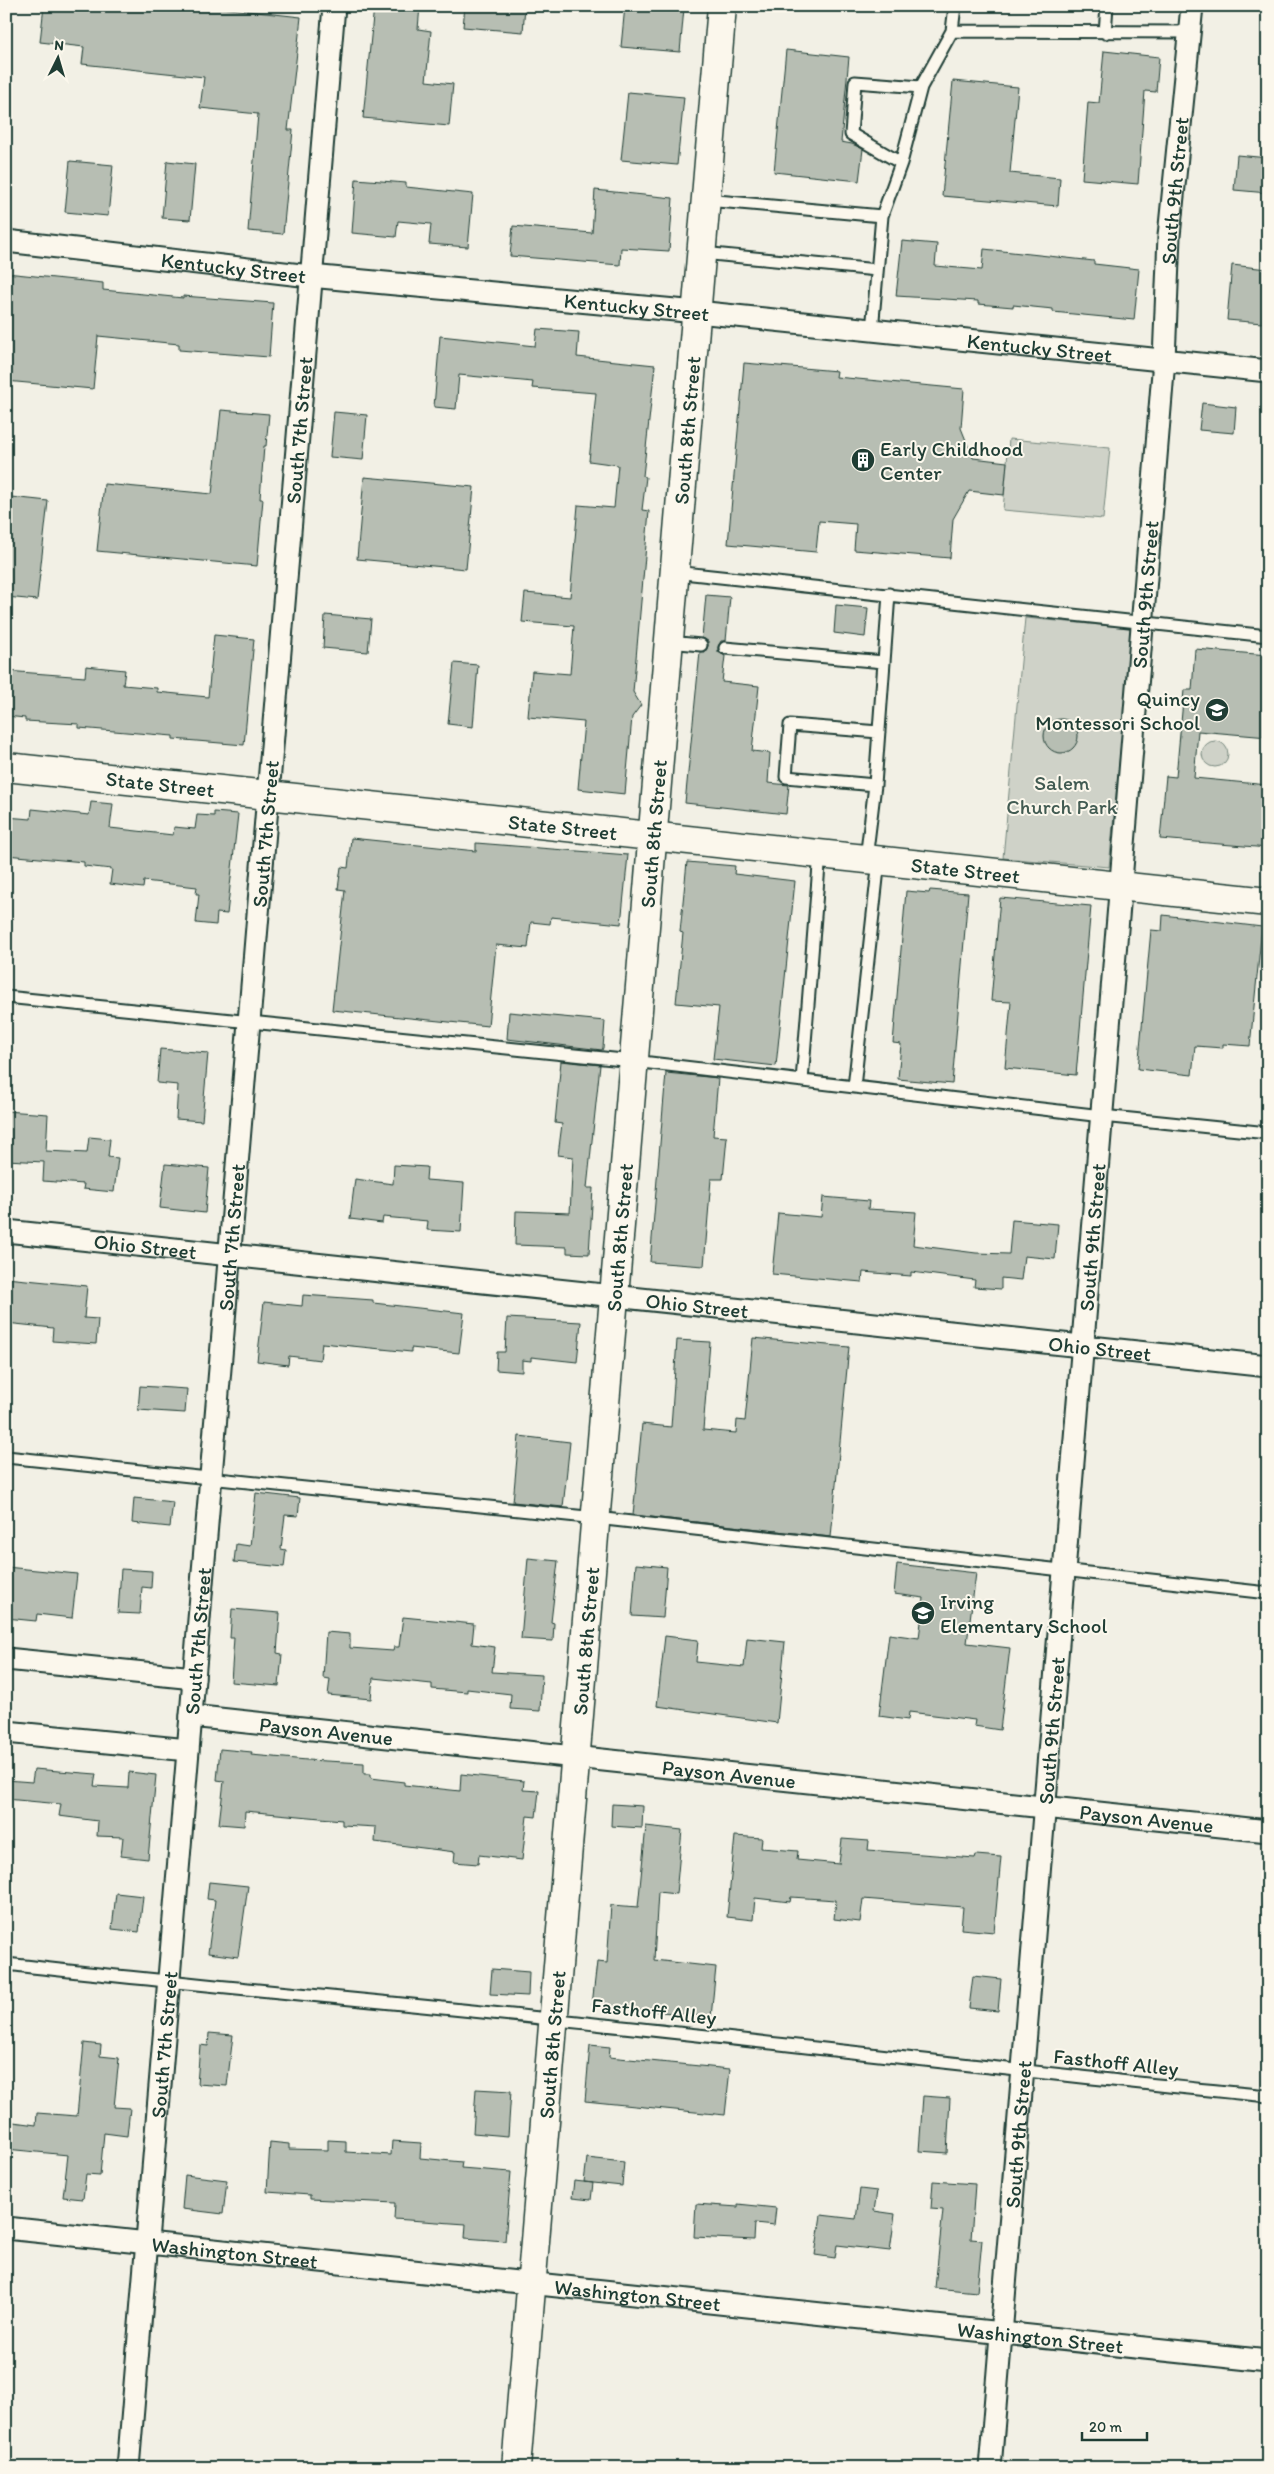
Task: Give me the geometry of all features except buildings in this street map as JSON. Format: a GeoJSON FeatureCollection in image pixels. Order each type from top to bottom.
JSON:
{"type":"FeatureCollection","features":[{"type":"Feature","properties":{"kind":"street","name":"South 7th Street"},"geometry":{"type":"LineString","coordinates":[[128,2468],[334,6]]}},
{"type":"Feature","properties":{"kind":"street","name":"South 8th Street"},"geometry":{"type":"LineString","coordinates":[[516,2468],[555,2019],[651,836],[722,6]]}},
{"type":"Feature","properties":{"kind":"street","name":"South 9th Street"},"geometry":{"type":"LineString","coordinates":[[990,2468],[1164,360],[1169,236],[1192,6]]}},
{"type":"Feature","properties":{"kind":"street","name":"Kentucky Street"},"geometry":{"type":"LineString","coordinates":[[6,241],[310,276],[697,312],[1268,371]]}},
{"type":"Feature","properties":{"kind":"street","name":"State Street"},"geometry":{"type":"LineString","coordinates":[[6,767],[1268,902]]}},
{"type":"Feature","properties":{"kind":"street","name":"Ohio Street"},"geometry":{"type":"LineString","coordinates":[[6,1231],[1268,1366]]}},
{"type":"Feature","properties":{"kind":"street"},"geometry":{"type":"LineString","coordinates":[[6,1659],[194,1678]]}},
{"type":"Feature","properties":{"kind":"street","name":"Payson Avenue"},"geometry":{"type":"LineString","coordinates":[[191,1716],[1268,1831]]}},
{"type":"Feature","properties":{"kind":"street"},"geometry":{"type":"LineString","coordinates":[[6,1732],[188,1750]]}},
{"type":"Feature","properties":{"kind":"street","name":"Washington Street"},"geometry":{"type":"LineString","coordinates":[[6,2228],[1268,2361]]}},
{"type":"Feature","properties":{"kind":"lane"},"geometry":{"type":"LineString","coordinates":[[872,331],[882,216],[902,163],[921,87],[952,31],[955,6]]}},
{"type":"Feature","properties":{"kind":"lane"},"geometry":{"type":"LineString","coordinates":[[1105,32],[1107,6]]}},
{"type":"Feature","properties":{"kind":"lane"},"geometry":{"type":"LineString","coordinates":[[952,31],[1189,32]]}},
{"type":"Feature","properties":{"kind":"lane"},"geometry":{"type":"LineString","coordinates":[[902,163],[851,134],[854,82],[921,87]]}},
{"type":"Feature","properties":{"kind":"lane"},"geometry":{"type":"LineString","coordinates":[[706,200],[882,216]]}},
{"type":"Feature","properties":{"kind":"lane"},"geometry":{"type":"LineString","coordinates":[[702,253],[877,270]]}},
{"type":"Feature","properties":{"kind":"lane"},"geometry":{"type":"LineString","coordinates":[[674,572],[1268,636]]}},
{"type":"Feature","properties":{"kind":"lane"},"geometry":{"type":"LineString","coordinates":[[854,1087],[873,859],[875,785],[888,594]]}},
{"type":"Feature","properties":{"kind":"lane"},"geometry":{"type":"LineString","coordinates":[[668,642],[701,645]]}},
{"type":"Feature","properties":{"kind":"lane"},"geometry":{"type":"LineString","coordinates":[[725,648],[884,662]]}},
{"type":"Feature","properties":{"kind":"lane"},"geometry":{"type":"LineString","coordinates":[[875,785],[786,777],[786,768],[790,725],[879,732]]}},
{"type":"Feature","properties":{"kind":"lane"},"geometry":{"type":"LineString","coordinates":[[802,1081],[820,853]]}},
{"type":"Feature","properties":{"kind":"lane"},"geometry":{"type":"LineString","coordinates":[[6,998],[249,1021],[633,1062],[1102,1116],[1268,1133]]}},
{"type":"Feature","properties":{"kind":"lane"},"geometry":{"type":"LineString","coordinates":[[6,1458],[596,1518],[1268,1593]]}},
{"type":"Feature","properties":{"kind":"lane","name":"Fasthoff Alley"},"geometry":{"type":"LineString","coordinates":[[6,1964],[168,1983],[555,2019],[1023,2072],[1268,2096]]}},
{"type":"Feature","properties":{"kind":"green space"},"geometry":{"type":"Polygon","coordinates":[[[1009,439],[1110,448],[1103,519],[1003,510],[1009,439]]]}},
{"type":"Feature","properties":{"kind":"green space","name":"Salem Church Park"},"geometry":{"type":"Polygon","coordinates":[[[1025,618],[1132,628],[1109,867],[1003,858],[1025,618]]]}},
{"type":"Feature","properties":{"kind":"green space"},"geometry":{"type":"Polygon","coordinates":[[[1215,741],[1224,745],[1228,754],[1224,763],[1215,767],[1206,763],[1202,754],[1206,745],[1215,741]]]}},
{"type":"Feature","properties":{"kind":"place","name":"Early Childhood Center"},"geometry":{"type":"Point","coordinates":[863,460]}},
{"type":"Feature","properties":{"kind":"place","name":"Quincy Montessori School"},"geometry":{"type":"Point","coordinates":[1217,710]}},
{"type":"Feature","properties":{"kind":"place","name":"Irving Elementary School"},"geometry":{"type":"Point","coordinates":[923,1613]}}]}
